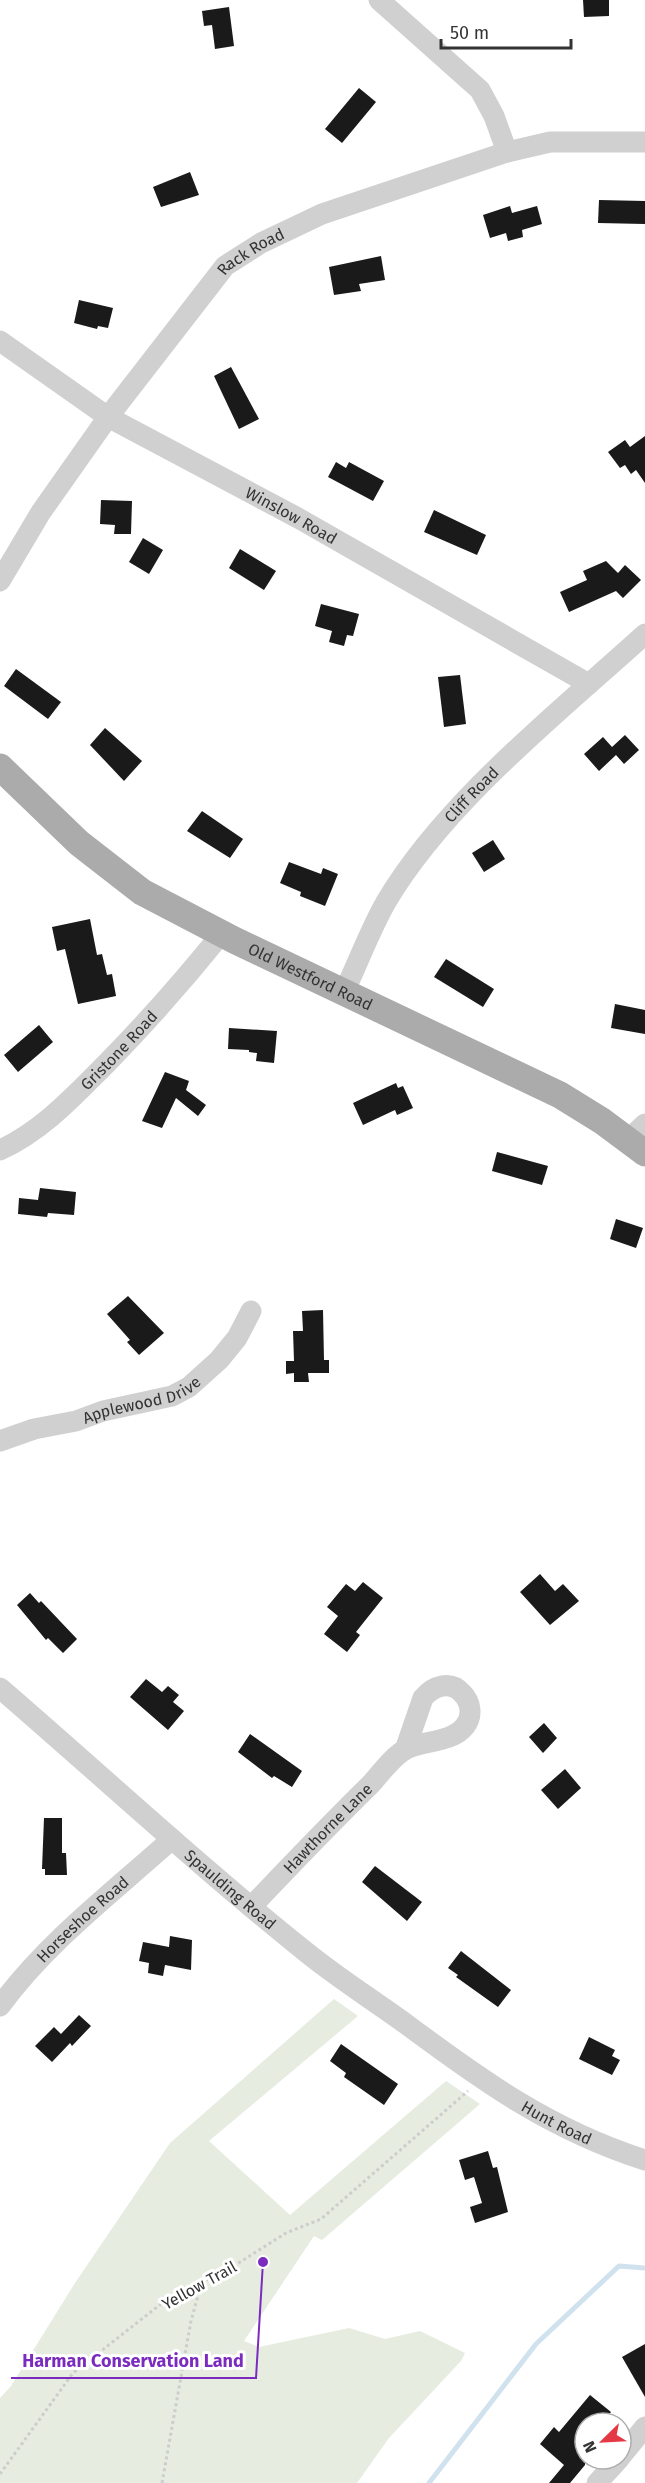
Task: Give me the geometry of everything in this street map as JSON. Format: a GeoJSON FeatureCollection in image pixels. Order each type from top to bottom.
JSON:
{"type":"FeatureCollection","features":[{"type":"Feature","properties":{"kind":"main road","name":"Old Westford Road"},"geometry":{"type":"LineString","coordinates":[[0,767],[80,843],[142,892],[222,933],[560,1095],[639,1139]]}},
{"type":"Feature","properties":{"kind":"street"},"geometry":{"type":"LineString","coordinates":[[379,0],[480,90],[494,116],[507,152]]}},
{"type":"Feature","properties":{"kind":"street","name":"Rack Road"},"geometry":{"type":"LineString","coordinates":[[0,580],[41,512],[108,417],[225,266],[261,243],[322,214],[507,152],[550,142],[645,142]]}},
{"type":"Feature","properties":{"kind":"street","name":"Winslow Road"},"geometry":{"type":"LineString","coordinates":[[0,341],[108,417],[298,518],[589,684]]}},
{"type":"Feature","properties":{"kind":"street","name":"Cliff Road"},"geometry":{"type":"LineString","coordinates":[[344,992],[386,902],[421,852],[463,803],[645,634]]}},
{"type":"Feature","properties":{"kind":"street","name":"Gristone Road"},"geometry":{"type":"LineString","coordinates":[[0,1150],[32,1133],[63,1106],[156,1013],[222,933]]}},
{"type":"Feature","properties":{"kind":"street","name":"Applewood Drive"},"geometry":{"type":"LineString","coordinates":[[0,1441],[34,1429],[76,1421],[103,1412],[172,1396],[189,1387],[219,1360],[237,1338],[251,1311]]}},
{"type":"Feature","properties":{"kind":"street","name":"Spaulding Road"},"geometry":{"type":"LineString","coordinates":[[0,1688],[172,1839],[308,1954],[477,2077]]}},
{"type":"Feature","properties":{"kind":"street","name":"Hawthorne Lane"},"geometry":{"type":"LineString","coordinates":[[251,1907],[322,1831],[405,1750]]}},
{"type":"Feature","properties":{"kind":"street","name":"Horseshoe Road"},"geometry":{"type":"LineString","coordinates":[[0,2006],[64,1935],[172,1839]]}},
{"type":"Feature","properties":{"kind":"street","name":"Hunt Road"},"geometry":{"type":"LineString","coordinates":[[477,2077],[527,2109],[572,2131],[645,2160]]}},
{"type":"Feature","properties":{"kind":"street"},"geometry":{"type":"LineString","coordinates":[[633,2442],[645,2427]]}},
{"type":"Feature","properties":{"kind":"street"},"geometry":{"type":"LineString","coordinates":[[597,2483],[608,2471]]}},
{"type":"Feature","properties":{"kind":"path","name":"Yellow Trail"},"geometry":{"type":"LineString","coordinates":[[0,2474],[73,2373],[166,2300],[229,2270],[286,2233],[330,2213],[477,2077]]}},
{"type":"Feature","properties":{"kind":"path"},"geometry":{"type":"LineString","coordinates":[[162,2483],[191,2321],[202,2283]]}},
{"type":"Feature","properties":{"kind":"shaded area"},"geometry":{"type":"Polygon","coordinates":[[[334,1999],[358,2016],[209,2141],[290,2215],[446,2081],[480,2104],[322,2240],[314,2236],[244,2341],[259,2347],[349,2328],[385,2339],[420,2331],[465,2353],[461,2361],[389,2438],[357,2483],[0,2483],[0,2398],[11,2386],[75,2283],[170,2143],[334,1999]]]}},
{"type":"Feature","properties":{"kind":"building"},"geometry":{"type":"Polygon","coordinates":[[[583,0],[609,0],[609,16],[584,17],[583,0]]]}},
{"type":"Feature","properties":{"kind":"building"},"geometry":{"type":"Polygon","coordinates":[[[229,7],[234,46],[215,49],[212,25],[204,26],[202,11],[229,7]]]}},
{"type":"Feature","properties":{"kind":"building"},"geometry":{"type":"Polygon","coordinates":[[[359,88],[376,102],[342,143],[325,129],[359,88]]]}},
{"type":"Feature","properties":{"kind":"building"},"geometry":{"type":"Polygon","coordinates":[[[190,172],[199,195],[161,207],[153,187],[190,172]]]}},
{"type":"Feature","properties":{"kind":"building"},"geometry":{"type":"Polygon","coordinates":[[[599,200],[645,201],[645,224],[598,223],[599,200]]]}},
{"type":"Feature","properties":{"kind":"building"},"geometry":{"type":"Polygon","coordinates":[[[510,206],[512,213],[537,206],[542,224],[522,230],[523,237],[508,241],[506,233],[490,238],[483,215],[510,206]]]}},
{"type":"Feature","properties":{"kind":"building"},"geometry":{"type":"Polygon","coordinates":[[[381,256],[385,280],[359,284],[361,291],[334,295],[329,267],[381,256]]]}},
{"type":"Feature","properties":{"kind":"building"},"geometry":{"type":"Polygon","coordinates":[[[79,300],[113,308],[108,328],[98,326],[97,329],[74,323],[79,300]]]}},
{"type":"Feature","properties":{"kind":"building"},"geometry":{"type":"Polygon","coordinates":[[[231,367],[259,419],[239,429],[214,376],[231,367]]]}},
{"type":"Feature","properties":{"kind":"building"},"geometry":{"type":"Polygon","coordinates":[[[645,436],[645,483],[636,470],[631,474],[625,465],[620,468],[608,452],[625,440],[630,447],[645,436]]]}},
{"type":"Feature","properties":{"kind":"building"},"geometry":{"type":"Polygon","coordinates":[[[336,462],[346,468],[349,462],[384,481],[373,501],[328,477],[336,462]]]}},
{"type":"Feature","properties":{"kind":"building"},"geometry":{"type":"Polygon","coordinates":[[[101,500],[132,501],[131,534],[114,534],[115,525],[100,524],[101,500]]]}},
{"type":"Feature","properties":{"kind":"building"},"geometry":{"type":"Polygon","coordinates":[[[434,510],[486,535],[477,555],[424,532],[434,510]]]}},
{"type":"Feature","properties":{"kind":"building"},"geometry":{"type":"Polygon","coordinates":[[[143,538],[163,550],[149,574],[129,562],[143,538]]]}},
{"type":"Feature","properties":{"kind":"building"},"geometry":{"type":"Polygon","coordinates":[[[240,549],[276,571],[264,590],[229,568],[240,549]]]}},
{"type":"Feature","properties":{"kind":"building"},"geometry":{"type":"Polygon","coordinates":[[[606,561],[618,573],[625,565],[641,580],[623,598],[616,591],[569,612],[560,592],[587,580],[583,571],[606,561]]]}},
{"type":"Feature","properties":{"kind":"building"},"geometry":{"type":"Polygon","coordinates":[[[321,604],[359,614],[353,636],[347,635],[344,646],[329,642],[332,631],[315,626],[321,604]]]}},
{"type":"Feature","properties":{"kind":"building"},"geometry":{"type":"Polygon","coordinates":[[[16,669],[61,702],[48,719],[4,686],[16,669]]]}},
{"type":"Feature","properties":{"kind":"building"},"geometry":{"type":"Polygon","coordinates":[[[460,675],[466,724],[444,727],[438,677],[460,675]]]}},
{"type":"Feature","properties":{"kind":"building"},"geometry":{"type":"Polygon","coordinates":[[[105,728],[142,761],[124,781],[90,745],[105,728]]]}},
{"type":"Feature","properties":{"kind":"building"},"geometry":{"type":"Polygon","coordinates":[[[625,735],[639,750],[624,764],[616,755],[599,771],[584,754],[603,737],[612,747],[625,735]]]}},
{"type":"Feature","properties":{"kind":"building"},"geometry":{"type":"Polygon","coordinates":[[[202,811],[243,839],[230,858],[187,831],[202,811]]]}},
{"type":"Feature","properties":{"kind":"building"},"geometry":{"type":"Polygon","coordinates":[[[493,840],[505,859],[484,872],[472,853],[493,840]]]}},
{"type":"Feature","properties":{"kind":"building"},"geometry":{"type":"Polygon","coordinates":[[[289,862],[321,874],[323,868],[338,874],[325,906],[300,896],[301,892],[280,883],[289,862]]]}},
{"type":"Feature","properties":{"kind":"building"},"geometry":{"type":"Polygon","coordinates":[[[90,919],[97,955],[102,954],[107,975],[112,974],[116,996],[78,1004],[65,949],[57,951],[52,927],[90,919]]]}},
{"type":"Feature","properties":{"kind":"building"},"geometry":{"type":"Polygon","coordinates":[[[446,959],[494,989],[483,1007],[434,977],[446,959]]]}},
{"type":"Feature","properties":{"kind":"building"},"geometry":{"type":"Polygon","coordinates":[[[615,1004],[645,1010],[645,1034],[611,1028],[615,1004]]]}},
{"type":"Feature","properties":{"kind":"building"},"geometry":{"type":"Polygon","coordinates":[[[39,1025],[53,1042],[18,1072],[4,1055],[39,1025]]]}},
{"type":"Feature","properties":{"kind":"building"},"geometry":{"type":"Polygon","coordinates":[[[229,1028],[277,1031],[274,1063],[256,1061],[257,1053],[249,1052],[249,1050],[228,1049],[229,1028]]]}},
{"type":"Feature","properties":{"kind":"building"},"geometry":{"type":"Polygon","coordinates":[[[165,1072],[189,1081],[186,1090],[206,1105],[198,1116],[176,1098],[162,1128],[142,1121],[165,1072]]]}},
{"type":"Feature","properties":{"kind":"building"},"geometry":{"type":"Polygon","coordinates":[[[396,1083],[398,1088],[403,1086],[413,1108],[397,1115],[395,1110],[363,1125],[353,1103],[396,1083]]]}},
{"type":"Feature","properties":{"kind":"building"},"geometry":{"type":"Polygon","coordinates":[[[497,1152],[548,1166],[542,1185],[492,1171],[497,1152]]]}},
{"type":"Feature","properties":{"kind":"building"},"geometry":{"type":"Polygon","coordinates":[[[40,1188],[76,1192],[74,1215],[48,1213],[47,1217],[18,1214],[19,1198],[38,1200],[40,1188]]]}},
{"type":"Feature","properties":{"kind":"building"},"geometry":{"type":"Polygon","coordinates":[[[616,1219],[643,1228],[636,1248],[610,1239],[616,1219]]]}},
{"type":"Feature","properties":{"kind":"building"},"geometry":{"type":"Polygon","coordinates":[[[128,1296],[164,1333],[139,1355],[127,1342],[130,1340],[107,1314],[128,1296]]]}},
{"type":"Feature","properties":{"kind":"building"},"geometry":{"type":"Polygon","coordinates":[[[323,1310],[324,1360],[329,1360],[329,1373],[308,1373],[309,1382],[294,1382],[294,1373],[286,1374],[286,1361],[294,1361],[293,1331],[303,1331],[302,1311],[323,1310]]]}},
{"type":"Feature","properties":{"kind":"building"},"geometry":{"type":"Polygon","coordinates":[[[540,1574],[555,1591],[563,1584],[579,1601],[550,1625],[520,1592],[540,1574]]]}},
{"type":"Feature","properties":{"kind":"building"},"geometry":{"type":"Polygon","coordinates":[[[363,1582],[383,1598],[356,1632],[360,1635],[347,1652],[324,1634],[338,1616],[327,1607],[346,1584],[355,1591],[363,1582]]]}},
{"type":"Feature","properties":{"kind":"building"},"geometry":{"type":"Polygon","coordinates":[[[30,1593],[39,1603],[41,1601],[77,1639],[63,1653],[48,1638],[46,1640],[17,1605],[30,1593]]]}},
{"type":"Feature","properties":{"kind":"building"},"geometry":{"type":"Polygon","coordinates":[[[146,1679],[162,1692],[168,1686],[179,1695],[173,1702],[184,1711],[168,1730],[130,1697],[146,1679]]]}},
{"type":"Feature","properties":{"kind":"building"},"geometry":{"type":"Polygon","coordinates":[[[544,1723],[557,1738],[543,1753],[529,1737],[544,1723]]]}},
{"type":"Feature","properties":{"kind":"building"},"geometry":{"type":"Polygon","coordinates":[[[250,1734],[302,1771],[292,1787],[274,1776],[272,1778],[238,1752],[250,1734]]]}},
{"type":"Feature","properties":{"kind":"building"},"geometry":{"type":"Polygon","coordinates":[[[565,1769],[581,1788],[558,1809],[541,1790],[565,1769]]]}},
{"type":"Feature","properties":{"kind":"building"},"geometry":{"type":"Polygon","coordinates":[[[44,1818],[62,1818],[62,1853],[66,1853],[67,1875],[45,1875],[45,1869],[42,1869],[44,1818]]]}},
{"type":"Feature","properties":{"kind":"building"},"geometry":{"type":"Polygon","coordinates":[[[375,1866],[422,1902],[407,1921],[362,1882],[375,1866]]]}},
{"type":"Feature","properties":{"kind":"building"},"geometry":{"type":"Polygon","coordinates":[[[170,1936],[192,1940],[191,1970],[165,1965],[163,1976],[148,1973],[149,1963],[139,1961],[143,1942],[169,1947],[170,1936]]]}},
{"type":"Feature","properties":{"kind":"building"},"geometry":{"type":"Polygon","coordinates":[[[461,1951],[511,1990],[498,2007],[456,1977],[458,1975],[448,1968],[461,1951]]]}},
{"type":"Feature","properties":{"kind":"building"},"geometry":{"type":"Polygon","coordinates":[[[79,2015],[91,2026],[72,2046],[70,2043],[52,2062],[35,2046],[54,2027],[61,2034],[79,2015]]]}},
{"type":"Feature","properties":{"kind":"building"},"geometry":{"type":"Polygon","coordinates":[[[589,2037],[615,2050],[612,2056],[620,2060],[612,2075],[579,2059],[589,2037]]]}},
{"type":"Feature","properties":{"kind":"building"},"geometry":{"type":"Polygon","coordinates":[[[341,2044],[398,2084],[384,2105],[344,2077],[346,2073],[330,2061],[341,2044]]]}},
{"type":"Feature","properties":{"kind":"building"},"geometry":{"type":"Polygon","coordinates":[[[488,2151],[493,2168],[497,2167],[508,2212],[475,2223],[470,2207],[482,2203],[474,2177],[465,2180],[459,2160],[488,2151]]]}},
{"type":"Feature","properties":{"kind":"building"},"geometry":{"type":"Polygon","coordinates":[[[645,2344],[645,2397],[622,2357],[645,2344]]]}},
{"type":"Feature","properties":{"kind":"building"},"geometry":{"type":"Polygon","coordinates":[[[590,2395],[610,2411],[577,2411],[590,2395]]]}},
{"type":"Feature","properties":{"kind":"building"},"geometry":{"type":"Polygon","coordinates":[[[573,2415],[573,2471],[580,2471],[570,2483],[549,2483],[564,2465],[540,2444],[554,2427],[559,2432],[573,2415]]]}},
{"type":"Feature","properties":{"kind":"waterway"},"geometry":{"type":"LineString","coordinates":[[429,2483],[536,2344],[619,2266],[645,2268]]}},
{"type":"Feature","properties":{"kind":"place","name":"Harman Conservation Land"},"geometry":{"type":"Point","coordinates":[263,2262]}}]}
